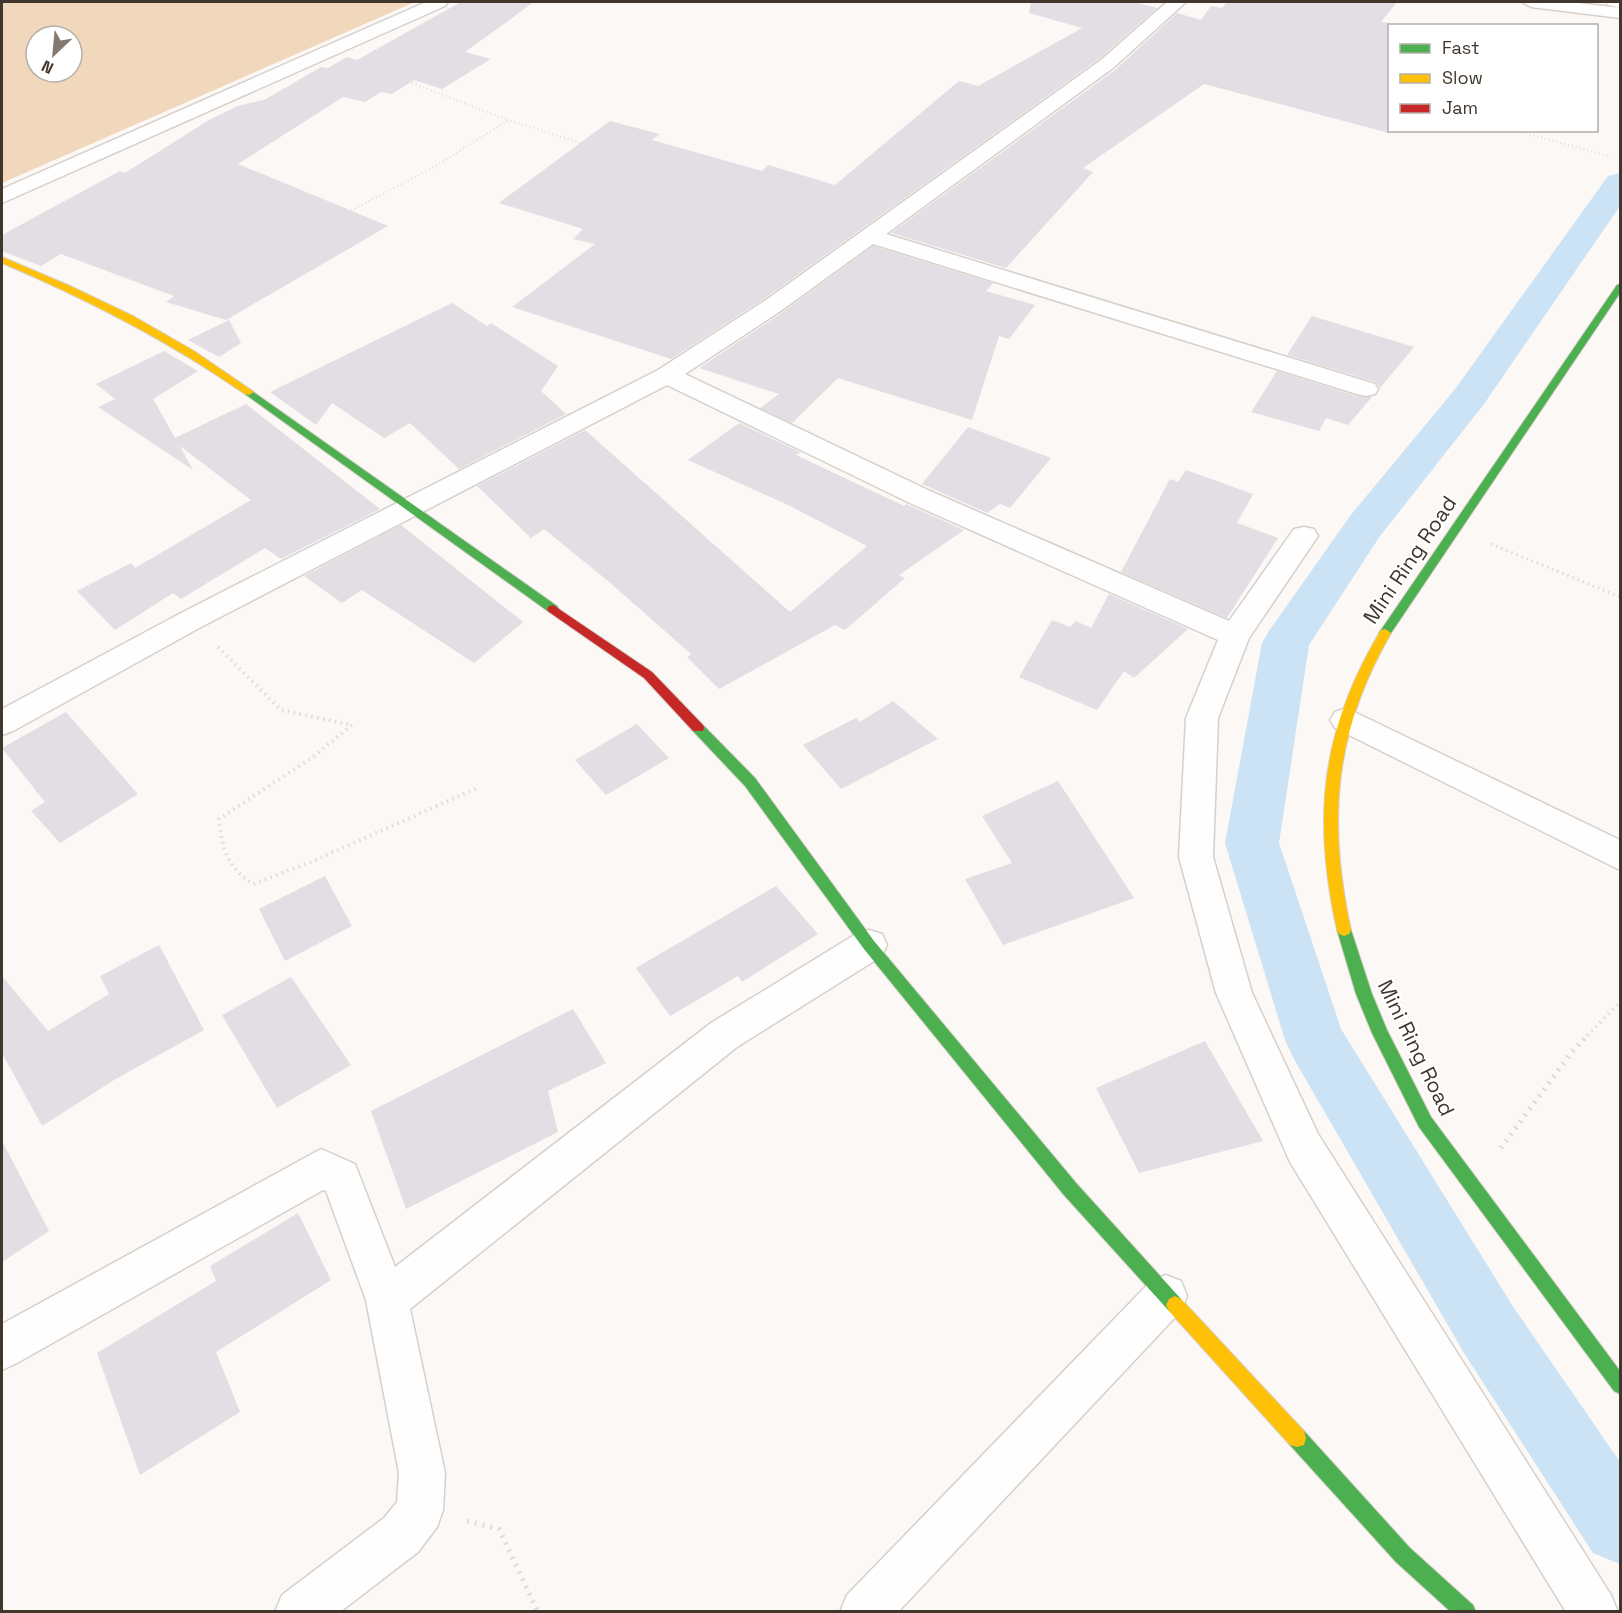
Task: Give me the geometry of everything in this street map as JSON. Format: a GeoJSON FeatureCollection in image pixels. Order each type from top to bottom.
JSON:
{"type":"FeatureCollection","features":[{"type":"Feature","properties":{"kind":"street"},"geometry":{"type":"LineString","coordinates":[[2,197],[439,2]]}},
{"type":"Feature","properties":{"kind":"street"},"geometry":{"type":"LineString","coordinates":[[2,723],[190,620],[667,375],[774,305],[1107,64],[1132,39],[1177,2]]}},
{"type":"Feature","properties":{"kind":"street"},"geometry":{"type":"LineString","coordinates":[[1531,2],[1620,13]]}},
{"type":"Feature","properties":{"kind":"street"},"geometry":{"type":"LineString","coordinates":[[868,235],[1366,389]]}},
{"type":"Feature","properties":{"kind":"street"},"geometry":{"type":"LineString","coordinates":[[2,260],[70,288],[218,369],[409,508],[648,675],[750,782],[869,945],[1055,1171],[1403,1555],[1466,1611]]}},
{"type":"Feature","properties":{"kind":"street","name":"Mini Ring Road"},"geometry":{"type":"LineString","coordinates":[[1620,287],[1368,658],[1346,720],[1332,789],[1330,839],[1337,913],[1371,1013],[1418,1109],[1472,1187],[1620,1385]]}},
{"type":"Feature","properties":{"kind":"street"},"geometry":{"type":"LineString","coordinates":[[667,375],[920,496],[1235,635]]}},
{"type":"Feature","properties":{"kind":"street"},"geometry":{"type":"LineString","coordinates":[[1304,536],[1235,635],[1202,718],[1196,857],[1234,993],[1304,1148],[1594,1611]]}},
{"type":"Feature","properties":{"kind":"street"},"geometry":{"type":"LineString","coordinates":[[1346,720],[1620,856]]}},
{"type":"Feature","properties":{"kind":"street"},"geometry":{"type":"LineString","coordinates":[[387,1300],[724,1035],[869,945]]}},
{"type":"Feature","properties":{"kind":"street"},"geometry":{"type":"LineString","coordinates":[[2,1348],[321,1169],[341,1178],[387,1300],[422,1473],[420,1510],[401,1535],[299,1611]]}},
{"type":"Feature","properties":{"kind":"street"},"geometry":{"type":"LineString","coordinates":[[864,1611],[1166,1296]]}},
{"type":"Feature","properties":{"kind":"lane"},"geometry":{"type":"LineString","coordinates":[[1613,2],[1620,4]]}},
{"type":"Feature","properties":{"kind":"path"},"geometry":{"type":"LineString","coordinates":[[1132,39],[1388,98]]}},
{"type":"Feature","properties":{"kind":"path"},"geometry":{"type":"LineString","coordinates":[[412,83],[509,120],[868,235]]}},
{"type":"Feature","properties":{"kind":"path"},"geometry":{"type":"LineString","coordinates":[[110,194],[184,229],[264,250],[337,218],[432,168],[509,120]]}},
{"type":"Feature","properties":{"kind":"path"},"geometry":{"type":"LineString","coordinates":[[1521,132],[1611,157]]}},
{"type":"Feature","properties":{"kind":"path"},"geometry":{"type":"LineString","coordinates":[[70,288],[184,229]]}},
{"type":"Feature","properties":{"kind":"path"},"geometry":{"type":"LineString","coordinates":[[1455,530],[1620,597]]}},
{"type":"Feature","properties":{"kind":"path"},"geometry":{"type":"LineString","coordinates":[[190,620],[281,710],[352,725],[314,757],[219,819],[221,845],[233,872],[253,884],[311,862],[477,788]]}},
{"type":"Feature","properties":{"kind":"path"},"geometry":{"type":"LineString","coordinates":[[1472,1187],[1571,1053],[1620,1002]]}},
{"type":"Feature","properties":{"kind":"path"},"geometry":{"type":"LineString","coordinates":[[420,1510],[499,1529],[538,1611]]}},
{"type":"Feature","properties":{"kind":"shaded area"},"geometry":{"type":"Polygon","coordinates":[[[2,2],[415,2],[2,183],[2,2]]]}},
{"type":"Feature","properties":{"kind":"building"},"geometry":{"type":"Polygon","coordinates":[[[461,2],[534,2],[465,52],[491,59],[442,89],[414,80],[392,94],[381,92],[365,102],[343,97],[238,164],[388,226],[226,320],[166,302],[174,296],[61,254],[41,266],[2,251],[2,235],[120,171],[125,173],[209,120],[238,106],[266,99],[321,67],[328,68],[347,57],[357,60],[461,2]]]}},
{"type":"Feature","properties":{"kind":"building"},"geometry":{"type":"Polygon","coordinates":[[[1031,2],[1134,2],[1157,8],[1100,58],[765,298],[671,359],[512,307],[595,244],[573,239],[583,229],[499,203],[610,121],[660,134],[652,140],[762,171],[768,165],[835,185],[959,81],[978,86],[1082,28],[1029,13],[1031,2]]]}},
{"type":"Feature","properties":{"kind":"building"},"geometry":{"type":"Polygon","coordinates":[[[1227,2],[1397,2],[1381,22],[1389,23],[1389,133],[1204,84],[1083,168],[1093,172],[1006,268],[891,233],[1115,70],[1177,13],[1201,20],[1211,6],[1222,8],[1227,2]]]}},
{"type":"Feature","properties":{"kind":"building"},"geometry":{"type":"Polygon","coordinates":[[[873,246],[993,283],[986,291],[1035,305],[1009,339],[999,336],[972,420],[838,378],[792,423],[760,408],[779,394],[699,368],[783,312],[873,246]]]}},
{"type":"Feature","properties":{"kind":"building"},"geometry":{"type":"Polygon","coordinates":[[[452,303],[487,326],[491,323],[558,366],[541,391],[566,414],[459,469],[410,423],[384,438],[332,403],[316,425],[270,392],[452,303]]]}},
{"type":"Feature","properties":{"kind":"building"},"geometry":{"type":"Polygon","coordinates":[[[1312,316],[1414,347],[1380,388],[1376,382],[1287,355],[1312,316]]]}},
{"type":"Feature","properties":{"kind":"building"},"geometry":{"type":"Polygon","coordinates":[[[229,320],[241,343],[219,357],[188,340],[229,320]]]}},
{"type":"Feature","properties":{"kind":"building"},"geometry":{"type":"Polygon","coordinates":[[[164,351],[198,371],[153,399],[175,438],[246,404],[380,509],[281,559],[265,548],[181,599],[173,593],[115,630],[77,591],[131,563],[135,568],[251,500],[180,446],[193,470],[98,407],[115,399],[96,384],[164,351]]]}},
{"type":"Feature","properties":{"kind":"building"},"geometry":{"type":"Polygon","coordinates":[[[1277,371],[1356,396],[1372,397],[1348,425],[1326,418],[1319,431],[1251,412],[1277,371]]]}},
{"type":"Feature","properties":{"kind":"building"},"geometry":{"type":"Polygon","coordinates":[[[739,423],[800,452],[796,455],[904,506],[906,504],[964,530],[899,575],[905,578],[845,630],[835,625],[719,689],[687,657],[691,654],[608,581],[544,529],[531,538],[477,486],[585,430],[790,612],[867,546],[788,505],[688,460],[739,423]]]}},
{"type":"Feature","properties":{"kind":"building"},"geometry":{"type":"Polygon","coordinates":[[[968,427],[1051,458],[1010,508],[1000,504],[987,513],[922,484],[968,427]]]}},
{"type":"Feature","properties":{"kind":"building"},"geometry":{"type":"Polygon","coordinates":[[[1186,470],[1253,494],[1237,523],[1278,538],[1227,618],[1121,572],[1170,479],[1178,482],[1186,470]]]}},
{"type":"Feature","properties":{"kind":"building"},"geometry":{"type":"Polygon","coordinates":[[[401,525],[523,622],[474,663],[362,590],[342,603],[304,576],[401,525]]]}},
{"type":"Feature","properties":{"kind":"building"},"geometry":{"type":"Polygon","coordinates":[[[1109,594],[1188,629],[1134,678],[1124,671],[1097,710],[1019,677],[1052,620],[1070,627],[1076,621],[1091,628],[1109,594]]]}},
{"type":"Feature","properties":{"kind":"building"},"geometry":{"type":"Polygon","coordinates":[[[893,701],[938,739],[841,789],[803,745],[856,718],[860,722],[893,701]]]}},
{"type":"Feature","properties":{"kind":"building"},"geometry":{"type":"Polygon","coordinates":[[[66,712],[138,794],[60,843],[31,811],[45,802],[2,748],[66,712]]]}},
{"type":"Feature","properties":{"kind":"building"},"geometry":{"type":"Polygon","coordinates":[[[637,724],[669,758],[606,795],[575,760],[637,724]]]}},
{"type":"Feature","properties":{"kind":"building"},"geometry":{"type":"Polygon","coordinates":[[[1058,781],[1134,898],[1003,945],[965,879],[1012,863],[982,816],[1058,781]]]}},
{"type":"Feature","properties":{"kind":"building"},"geometry":{"type":"Polygon","coordinates":[[[325,876],[352,926],[285,961],[259,909],[325,876]]]}},
{"type":"Feature","properties":{"kind":"building"},"geometry":{"type":"Polygon","coordinates":[[[776,886],[818,934],[742,982],[738,976],[670,1016],[636,968],[776,886]]]}},
{"type":"Feature","properties":{"kind":"building"},"geometry":{"type":"Polygon","coordinates":[[[159,945],[204,1030],[114,1080],[42,1126],[2,1053],[2,976],[48,1031],[109,994],[100,976],[159,945]]]}},
{"type":"Feature","properties":{"kind":"building"},"geometry":{"type":"Polygon","coordinates":[[[291,977],[351,1065],[277,1108],[222,1015],[291,977]]]}},
{"type":"Feature","properties":{"kind":"building"},"geometry":{"type":"Polygon","coordinates":[[[573,1009],[606,1063],[548,1091],[558,1132],[406,1209],[371,1111],[573,1009]]]}},
{"type":"Feature","properties":{"kind":"building"},"geometry":{"type":"Polygon","coordinates":[[[1205,1041],[1263,1141],[1139,1173],[1096,1088],[1205,1041]]]}},
{"type":"Feature","properties":{"kind":"building"},"geometry":{"type":"Polygon","coordinates":[[[2,1141],[49,1231],[2,1262],[2,1141]]]}},
{"type":"Feature","properties":{"kind":"building"},"geometry":{"type":"Polygon","coordinates":[[[298,1213],[331,1280],[216,1352],[240,1412],[140,1475],[97,1353],[216,1281],[210,1266],[298,1213]]]}},
{"type":"Feature","properties":{"kind":"waterway"},"geometry":{"type":"LineString","coordinates":[[1620,183],[1470,396],[1365,526],[1286,643],[1252,843],[1315,1040],[1488,1329],[1620,1526]]}},
{"type":"Feature","properties":{"kind":"traffic: fast"},"geometry":{"type":"LineString","coordinates":[[1385,633],[1620,287]]}},
{"type":"Feature","properties":{"kind":"traffic: fast"},"geometry":{"type":"LineString","coordinates":[[249,392],[553,609]]}},
{"type":"Feature","properties":{"kind":"traffic: fast"},"geometry":{"type":"LineString","coordinates":[[698,728],[750,782],[869,945],[1070,1189],[1175,1305]]}},
{"type":"Feature","properties":{"kind":"traffic: fast"},"geometry":{"type":"LineString","coordinates":[[1344,930],[1364,994],[1380,1033],[1425,1122],[1620,1385]]}},
{"type":"Feature","properties":{"kind":"traffic: fast"},"geometry":{"type":"LineString","coordinates":[[1297,1438],[1403,1555],[1466,1612]]}},
{"type":"Feature","properties":{"kind":"traffic: slow"},"geometry":{"type":"LineString","coordinates":[[2,260],[130,318],[191,353],[249,392]]}},
{"type":"Feature","properties":{"kind":"traffic: slow"},"geometry":{"type":"LineString","coordinates":[[1344,930],[1331,855],[1333,777],[1340,739],[1351,702],[1366,666],[1385,633]]}},
{"type":"Feature","properties":{"kind":"traffic: slow"},"geometry":{"type":"LineString","coordinates":[[1175,1305],[1297,1438]]}},
{"type":"Feature","properties":{"kind":"traffic: jam"},"geometry":{"type":"LineString","coordinates":[[553,609],[648,675],[698,728]]}}]}
